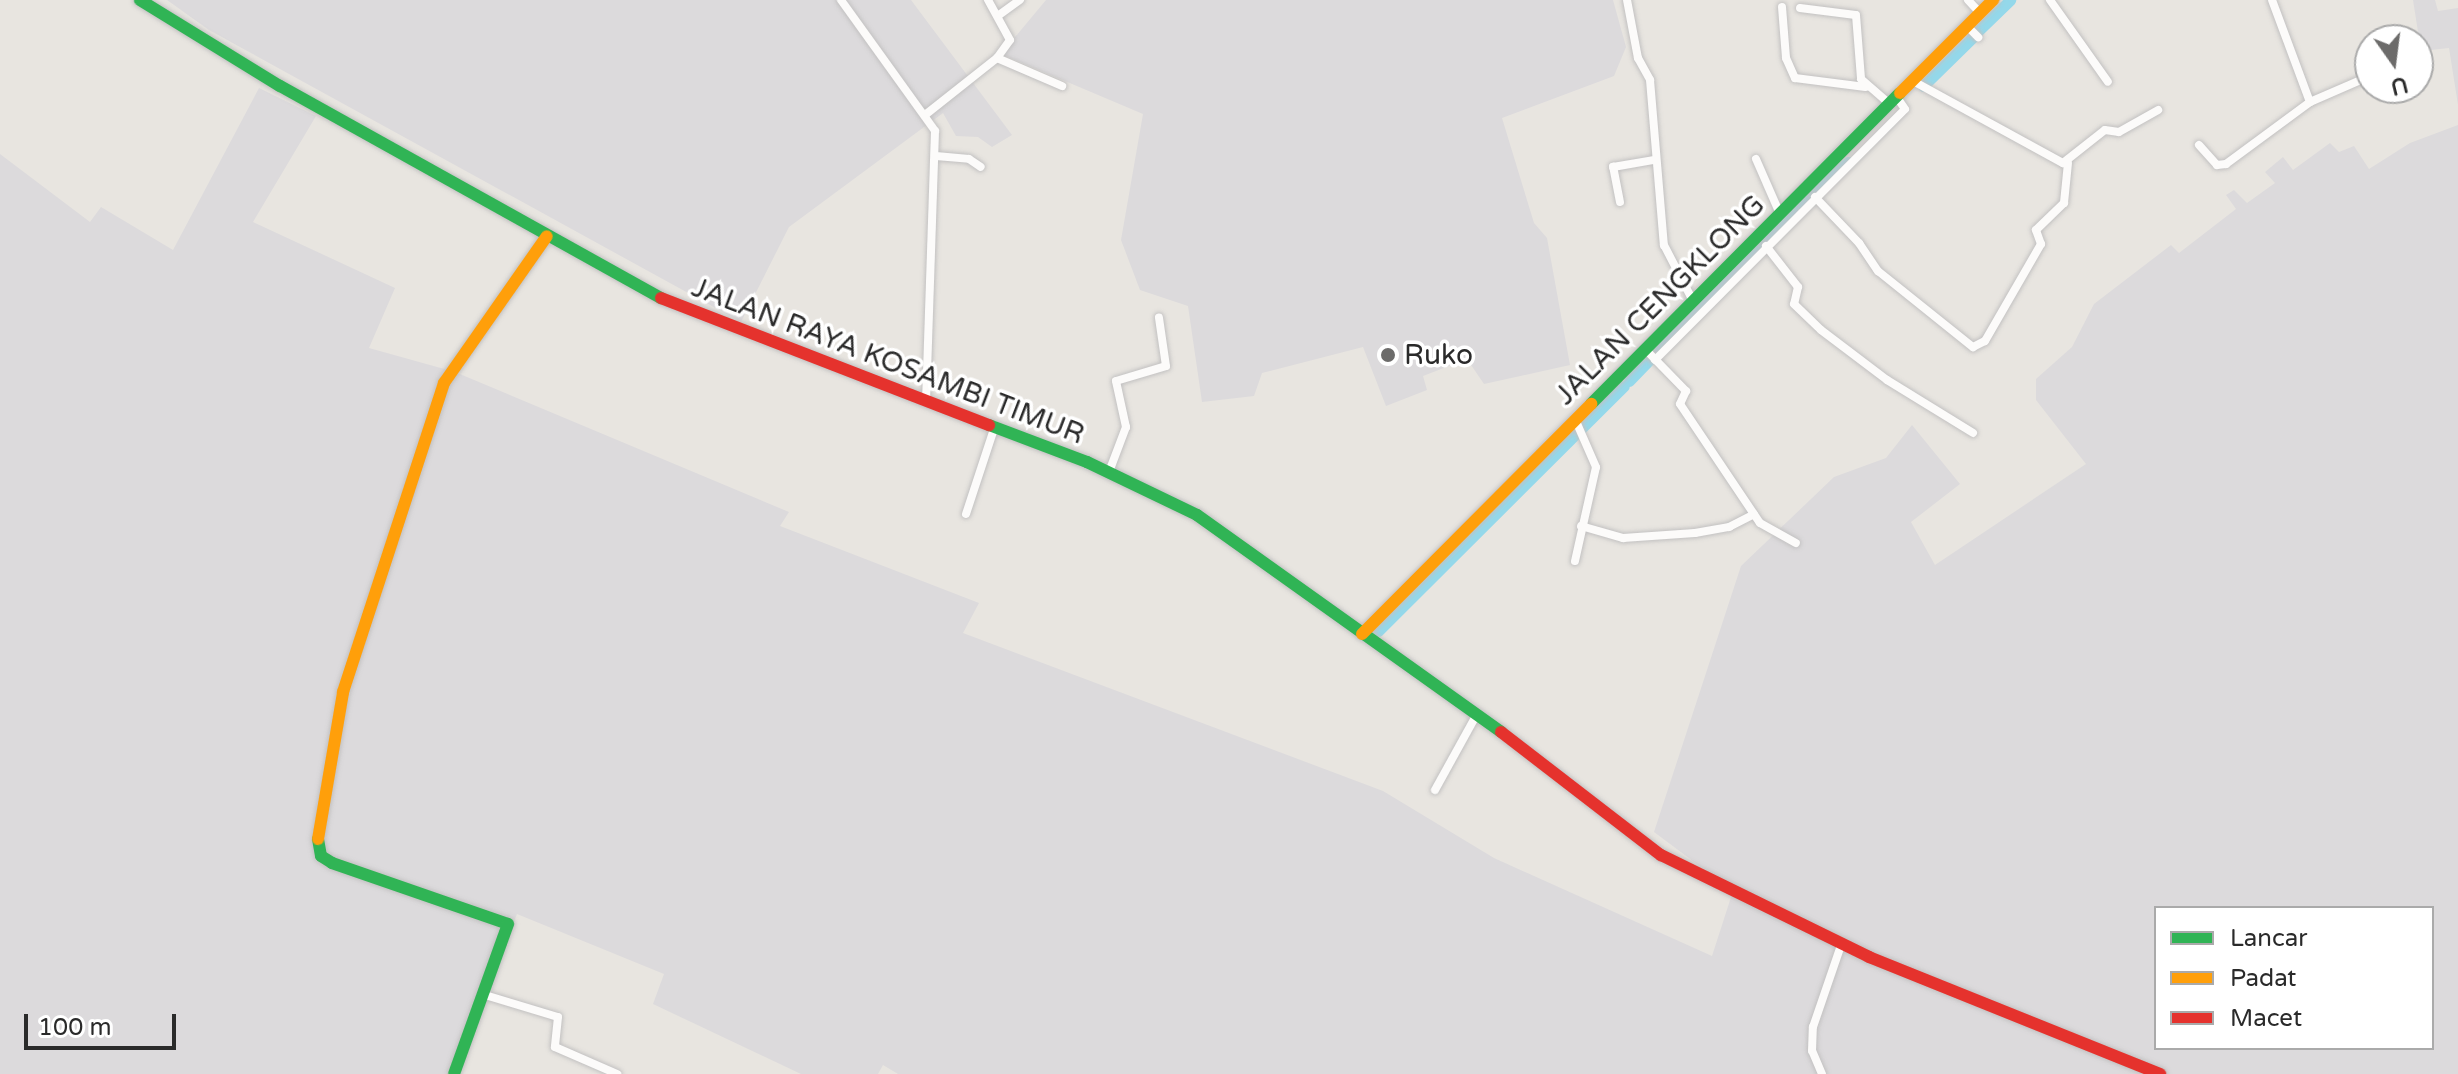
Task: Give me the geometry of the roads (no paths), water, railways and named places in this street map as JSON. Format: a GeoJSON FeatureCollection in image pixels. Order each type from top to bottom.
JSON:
{"type":"FeatureCollection","features":[{"type":"Feature","properties":{"kind":"main road","name":"JALAN RAYA KOSAMBI TIMUR"},"geometry":{"type":"LineString","coordinates":[[140,0],[349,118],[547,236],[738,335],[995,426],[1109,472],[1197,515],[1477,714],[1661,855],[1841,945],[2160,1074]]}},
{"type":"Feature","properties":{"kind":"main road","name":"JALAN CENGKLONG"},"geometry":{"type":"LineString","coordinates":[[1362,634],[1650,354],[1693,301],[1780,214],[1796,207],[1842,151],[1898,101],[1913,81],[1993,0]]}},
{"type":"Feature","properties":{"kind":"main road"},"geometry":{"type":"LineString","coordinates":[[454,1074],[485,995],[508,924],[332,863],[321,856],[317,842],[343,692],[444,383],[547,236]]}},
{"type":"Feature","properties":{"kind":"street"},"geometry":{"type":"LineString","coordinates":[[841,0],[935,131],[926,402]]}},
{"type":"Feature","properties":{"kind":"street"},"geometry":{"type":"LineString","coordinates":[[925,115],[997,58],[1010,34],[988,0]]}},
{"type":"Feature","properties":{"kind":"street"},"geometry":{"type":"LineString","coordinates":[[999,15],[1020,0]]}},
{"type":"Feature","properties":{"kind":"street"},"geometry":{"type":"LineString","coordinates":[[1627,0],[1638,58],[1650,80],[1654,160],[1664,245],[1693,301]]}},
{"type":"Feature","properties":{"kind":"street"},"geometry":{"type":"LineString","coordinates":[[1968,0],[1980,13]]}},
{"type":"Feature","properties":{"kind":"street"},"geometry":{"type":"LineString","coordinates":[[2050,0],[2108,82]]}},
{"type":"Feature","properties":{"kind":"street"},"geometry":{"type":"LineString","coordinates":[[2272,0],[2310,102]]}},
{"type":"Feature","properties":{"kind":"street"},"geometry":{"type":"LineString","coordinates":[[1782,7],[1786,58],[1795,78],[1865,87],[1898,101],[1852,161],[1815,197],[1796,207],[1766,246],[1650,354],[1686,391],[1680,404],[1754,514],[1765,528],[1796,543]]}},
{"type":"Feature","properties":{"kind":"street"},"geometry":{"type":"LineString","coordinates":[[1800,8],[1856,15],[1865,87]]}},
{"type":"Feature","properties":{"kind":"street"},"geometry":{"type":"LineString","coordinates":[[1967,26],[1978,37]]}},
{"type":"Feature","properties":{"kind":"street"},"geometry":{"type":"LineString","coordinates":[[997,58],[1062,86]]}},
{"type":"Feature","properties":{"kind":"street"},"geometry":{"type":"LineString","coordinates":[[1913,81],[2068,163]]}},
{"type":"Feature","properties":{"kind":"street"},"geometry":{"type":"LineString","coordinates":[[2199,145],[2217,165],[2226,164],[2310,102],[2354,83]]}},
{"type":"Feature","properties":{"kind":"street"},"geometry":{"type":"LineString","coordinates":[[1815,197],[1859,243],[1878,271],[1973,347],[1985,341],[2041,244],[2036,230],[2064,203],[2068,163],[2105,130],[2119,132],[2158,110]]}},
{"type":"Feature","properties":{"kind":"street"},"geometry":{"type":"LineString","coordinates":[[1842,151],[1852,161]]}},
{"type":"Feature","properties":{"kind":"street"},"geometry":{"type":"LineString","coordinates":[[936,156],[969,159],[981,167]]}},
{"type":"Feature","properties":{"kind":"street"},"geometry":{"type":"LineString","coordinates":[[1756,159],[1780,214]]}},
{"type":"Feature","properties":{"kind":"street"},"geometry":{"type":"LineString","coordinates":[[1620,202],[1613,167],[1654,160]]}},
{"type":"Feature","properties":{"kind":"street"},"geometry":{"type":"LineString","coordinates":[[1766,246],[1798,287],[1794,304],[1821,330],[1887,380],[1973,433]]}},
{"type":"Feature","properties":{"kind":"street"},"geometry":{"type":"LineString","coordinates":[[1109,472],[1126,427],[1116,381],[1166,366],[1159,318]]}},
{"type":"Feature","properties":{"kind":"street"},"geometry":{"type":"LineString","coordinates":[[1575,561],[1581,526],[1595,490],[1596,467],[1579,425]]}},
{"type":"Feature","properties":{"kind":"street"},"geometry":{"type":"LineString","coordinates":[[966,514],[995,426]]}},
{"type":"Feature","properties":{"kind":"street"},"geometry":{"type":"LineString","coordinates":[[1581,526],[1623,538],[1695,533],[1729,527],[1754,514]]}},
{"type":"Feature","properties":{"kind":"street"},"geometry":{"type":"LineString","coordinates":[[1435,790],[1477,714]]}},
{"type":"Feature","properties":{"kind":"street"},"geometry":{"type":"LineString","coordinates":[[1822,1074],[1812,1051],[1813,1027],[1841,945]]}},
{"type":"Feature","properties":{"kind":"street"},"geometry":{"type":"LineString","coordinates":[[485,995],[558,1017],[555,1047],[617,1074]]}},
{"type":"Feature","properties":{"kind":"waterway"},"geometry":{"type":"LineString","coordinates":[[1978,31],[2010,0]]}},
{"type":"Feature","properties":{"kind":"waterway"},"geometry":{"type":"LineString","coordinates":[[1923,86],[1973,37]]}},
{"type":"Feature","properties":{"kind":"waterway"},"geometry":{"type":"LineString","coordinates":[[1799,203],[1848,162]]}},
{"type":"Feature","properties":{"kind":"waterway"},"geometry":{"type":"LineString","coordinates":[[1629,381],[1793,211]]}},
{"type":"Feature","properties":{"kind":"waterway"},"geometry":{"type":"LineString","coordinates":[[1378,631],[1624,386]]}},
{"type":"Feature","properties":{"kind":"place","name":"Ruko"},"geometry":{"type":"Point","coordinates":[1388,355]}}]}
